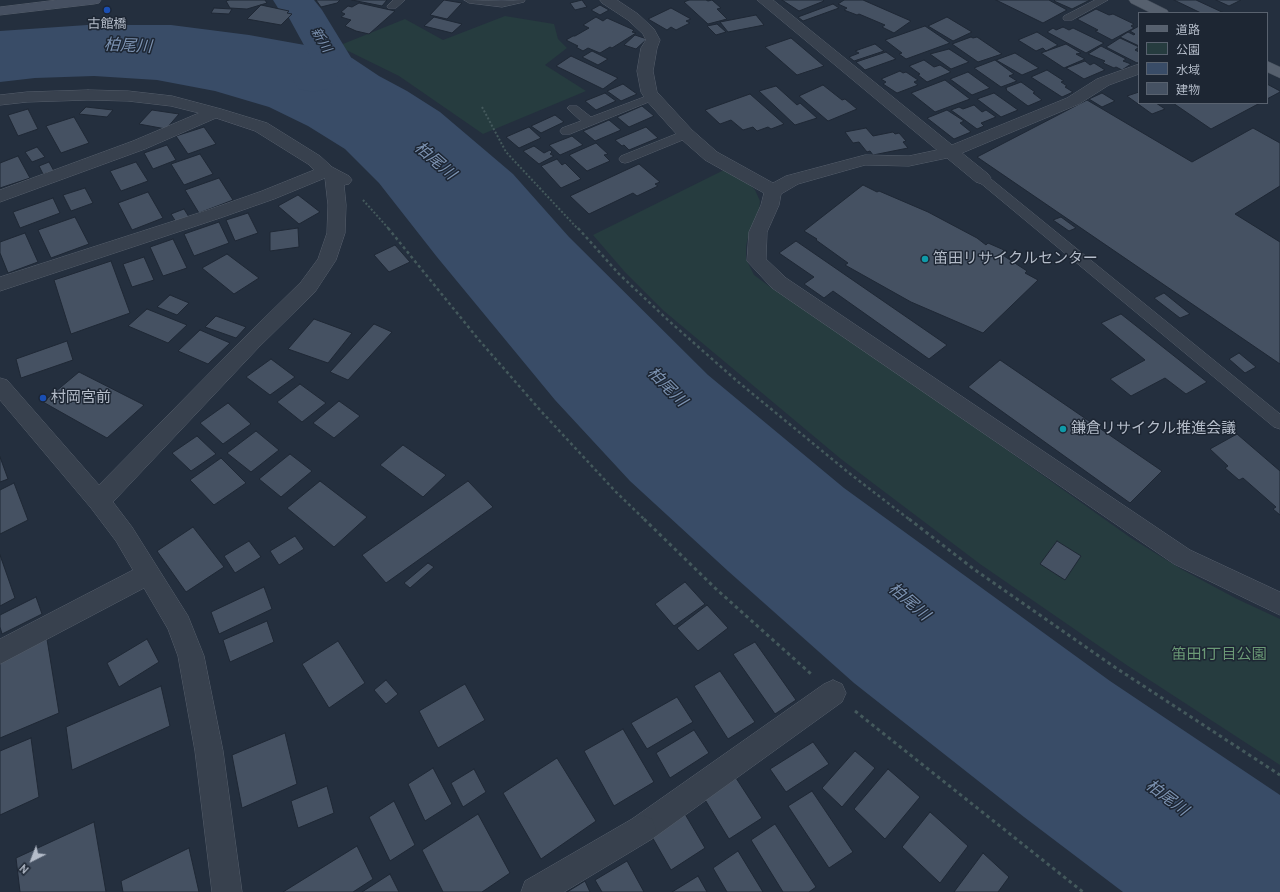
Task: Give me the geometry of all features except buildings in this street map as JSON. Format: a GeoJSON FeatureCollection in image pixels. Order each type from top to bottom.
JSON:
{"type":"FeatureCollection","features":[{"type":"Feature","properties":{"kind":"main road"},"geometry":{"type":"LineString","coordinates":[[0,11],[94,0]]}},
{"type":"Feature","properties":{"kind":"main road"},"geometry":{"type":"LineString","coordinates":[[1136,0],[1160,12]]}},
{"type":"Feature","properties":{"kind":"main road"},"geometry":{"type":"LineString","coordinates":[[1268,67],[1280,73]]}},
{"type":"Feature","properties":{"kind":"street"},"geometry":{"type":"LineString","coordinates":[[607,0],[633,17],[649,32],[652,40],[645,71],[649,92],[652,97],[686,134],[711,156],[773,191]]}},
{"type":"Feature","properties":{"kind":"street"},"geometry":{"type":"LineString","coordinates":[[764,0],[982,178]]}},
{"type":"Feature","properties":{"kind":"street"},"geometry":{"type":"LineString","coordinates":[[1138,69],[1103,82],[1073,101],[950,152],[909,160],[865,160],[792,180],[773,191],[770,205],[758,232],[756,261],[779,283],[1182,557],[1280,604]]}},
{"type":"Feature","properties":{"kind":"street"},"geometry":{"type":"LineString","coordinates":[[0,100],[27,97],[80,95],[128,96],[172,101],[215,112],[261,127],[293,145],[334,176],[337,205],[336,233],[327,260],[320,271],[308,286],[99,501]]}},
{"type":"Feature","properties":{"kind":"street"},"geometry":{"type":"LineString","coordinates":[[0,196],[139,145],[215,112]]}},
{"type":"Feature","properties":{"kind":"street"},"geometry":{"type":"LineString","coordinates":[[0,284],[334,176]]}},
{"type":"Feature","properties":{"kind":"street"},"geometry":{"type":"LineString","coordinates":[[0,386],[99,501],[124,534],[179,624],[190,656],[198,688],[209,751],[227,892]]}},
{"type":"Feature","properties":{"kind":"street"},"geometry":{"type":"LineString","coordinates":[[0,652],[148,574]]}},
{"type":"Feature","properties":{"kind":"street"},"geometry":{"type":"LineString","coordinates":[[536,892],[642,829],[833,693]]}},
{"type":"Feature","properties":{"kind":"lane"},"geometry":{"type":"LineString","coordinates":[[469,0],[502,4],[520,0]]}},
{"type":"Feature","properties":{"kind":"lane"},"geometry":{"type":"LineString","coordinates":[[1068,18],[1103,0]]}},
{"type":"Feature","properties":{"kind":"lane"},"geometry":{"type":"LineString","coordinates":[[566,131],[652,97]]}},
{"type":"Feature","properties":{"kind":"lane"},"geometry":{"type":"LineString","coordinates":[[573,108],[589,122]]}},
{"type":"Feature","properties":{"kind":"lane"},"geometry":{"type":"LineString","coordinates":[[626,159],[686,134]]}},
{"type":"Feature","properties":{"kind":"lane"},"geometry":{"type":"LineString","coordinates":[[982,178],[1280,423]]}},
{"type":"Feature","properties":{"kind":"path"},"geometry":{"type":"LineString","coordinates":[[482,107],[506,152],[619,274],[669,321],[737,381],[849,473],[975,570],[1116,668],[1280,775]]}},
{"type":"Feature","properties":{"kind":"path"},"geometry":{"type":"LineString","coordinates":[[334,176],[376,213],[479,340],[535,404],[615,491],[715,588],[833,693],[1083,892]]}},
{"type":"Feature","properties":{"kind":"green space"},"geometry":{"type":"Polygon","coordinates":[[[505,16],[554,24],[558,39],[567,48],[545,65],[586,91],[483,134],[399,76],[338,46],[405,19],[443,40],[505,16]]]}},
{"type":"Feature","properties":{"kind":"green space","name":"笛田1丁目公園"},"geometry":{"type":"Polygon","coordinates":[[[726,169],[746,181],[755,190],[760,201],[759,210],[750,230],[746,246],[746,259],[754,275],[773,289],[841,332],[1131,538],[1181,569],[1237,599],[1280,619],[1280,765],[1128,666],[980,564],[841,459],[664,311],[624,271],[593,235],[726,169]]]}},
{"type":"Feature","properties":{"kind":"water","name":"柏尾川"},"geometry":{"type":"Polygon","coordinates":[[[87,25],[171,25],[249,35],[327,49],[352,58],[379,76],[407,91],[440,112],[513,174],[569,237],[708,375],[844,488],[1110,681],[1280,795],[1280,892],[1123,892],[1024,817],[854,683],[728,571],[630,481],[555,400],[437,257],[379,183],[345,149],[308,126],[269,107],[215,91],[157,80],[94,76],[35,78],[0,82],[0,31],[87,25]]]}},
{"type":"Feature","properties":{"kind":"waterway","name":"新川"},"geometry":{"type":"LineString","coordinates":[[291,0],[303,10],[332,59],[313,80]]}},
{"type":"Feature","properties":{"kind":"place","name":"古館橋"},"geometry":{"type":"Point","coordinates":[107,10]}},
{"type":"Feature","properties":{"kind":"place","name":"笛田リサイクルセンター"},"geometry":{"type":"Point","coordinates":[925,259]}},
{"type":"Feature","properties":{"kind":"place","name":"村岡宮前"},"geometry":{"type":"Point","coordinates":[43,398]}},
{"type":"Feature","properties":{"kind":"place","name":"鎌倉リサイクル推進会議"},"geometry":{"type":"Point","coordinates":[1063,429]}}]}
